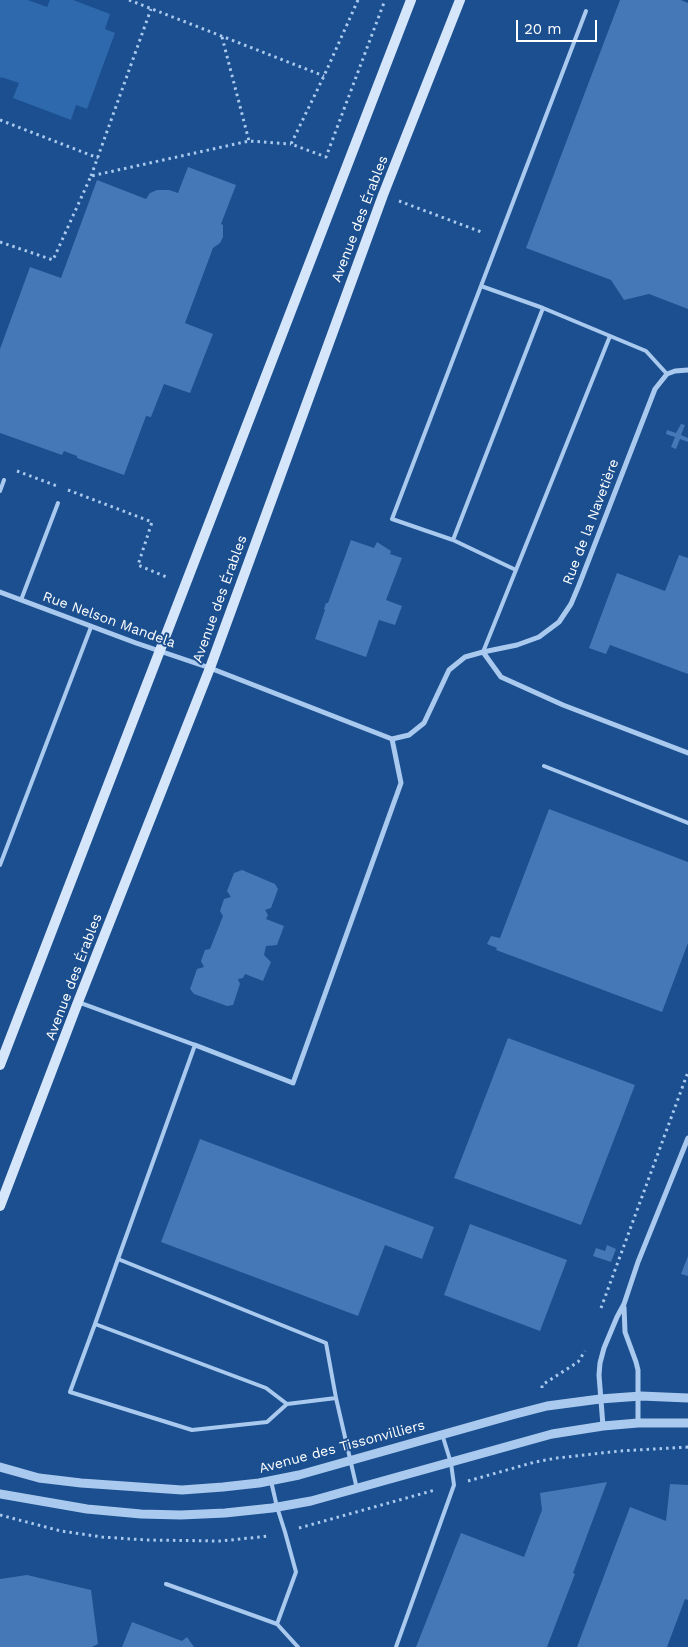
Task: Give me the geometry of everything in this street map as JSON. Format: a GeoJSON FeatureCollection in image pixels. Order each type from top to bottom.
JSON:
{"type":"FeatureCollection","features":[{"type":"Feature","properties":{"kind":"main road"},"geometry":{"type":"LineString","coordinates":[[0,1065],[411,0]]}},
{"type":"Feature","properties":{"kind":"main road","name":"Avenue des Érables"},"geometry":{"type":"LineString","coordinates":[[0,1206],[78,1002],[210,668],[383,195],[460,0]]}},
{"type":"Feature","properties":{"kind":"street"},"geometry":{"type":"LineString","coordinates":[[667,374],[688,370]]}},
{"type":"Feature","properties":{"kind":"street","name":"Rue de la Navetière"},"geometry":{"type":"LineString","coordinates":[[392,739],[409,735],[424,723],[450,670],[465,657],[517,645],[539,637],[559,622],[571,604],[655,389],[667,374]]}},
{"type":"Feature","properties":{"kind":"street","name":"Rue Nelson Mandela"},"geometry":{"type":"LineString","coordinates":[[0,592],[160,652],[210,668]]}},
{"type":"Feature","properties":{"kind":"street"},"geometry":{"type":"LineString","coordinates":[[483,652],[501,677],[563,705],[688,753]]}},
{"type":"Feature","properties":{"kind":"street"},"geometry":{"type":"LineString","coordinates":[[195,1045],[293,1083],[401,783],[392,739],[210,668]]}},
{"type":"Feature","properties":{"kind":"street"},"geometry":{"type":"LineString","coordinates":[[603,1426],[600,1398],[600,1363],[610,1333],[624,1304],[638,1262],[688,1138]]}},
{"type":"Feature","properties":{"kind":"street"},"geometry":{"type":"LineString","coordinates":[[624,1304],[625,1332],[638,1370],[638,1423]]}},
{"type":"Feature","properties":{"kind":"street","name":"Avenue des Tissonvilliers"},"geometry":{"type":"LineString","coordinates":[[0,1467],[47,1479],[80,1483],[182,1490],[224,1487],[271,1481],[350,1461],[538,1408],[600,1398],[666,1396],[688,1398]]}},
{"type":"Feature","properties":{"kind":"street"},"geometry":{"type":"LineString","coordinates":[[0,1494],[87,1509],[141,1514],[225,1513],[311,1501],[545,1436],[603,1426],[638,1423],[688,1423]]}},
{"type":"Feature","properties":{"kind":"lane"},"geometry":{"type":"LineString","coordinates":[[516,570],[453,540],[392,520],[586,11]]}},
{"type":"Feature","properties":{"kind":"lane"},"geometry":{"type":"LineString","coordinates":[[482,286],[543,308],[646,351],[667,374]]}},
{"type":"Feature","properties":{"kind":"lane"},"geometry":{"type":"LineString","coordinates":[[453,540],[543,308]]}},
{"type":"Feature","properties":{"kind":"lane"},"geometry":{"type":"LineString","coordinates":[[483,652],[610,336]]}},
{"type":"Feature","properties":{"kind":"lane"},"geometry":{"type":"LineString","coordinates":[[0,492],[4,480]]}},
{"type":"Feature","properties":{"kind":"lane"},"geometry":{"type":"LineString","coordinates":[[21,600],[58,502]]}},
{"type":"Feature","properties":{"kind":"lane"},"geometry":{"type":"LineString","coordinates":[[0,865],[91,627]]}},
{"type":"Feature","properties":{"kind":"lane"},"geometry":{"type":"LineString","coordinates":[[544,766],[688,823]]}},
{"type":"Feature","properties":{"kind":"lane"},"geometry":{"type":"LineString","coordinates":[[78,1002],[195,1045],[70,1392],[192,1430],[267,1422],[287,1404],[336,1398]]}},
{"type":"Feature","properties":{"kind":"lane"},"geometry":{"type":"LineString","coordinates":[[118,1259],[326,1343],[336,1398],[357,1489]]}},
{"type":"Feature","properties":{"kind":"lane"},"geometry":{"type":"LineString","coordinates":[[95,1324],[266,1388],[287,1404]]}},
{"type":"Feature","properties":{"kind":"lane"},"geometry":{"type":"LineString","coordinates":[[396,1647],[454,1485],[451,1463],[442,1434]]}},
{"type":"Feature","properties":{"kind":"lane"},"geometry":{"type":"LineString","coordinates":[[271,1481],[276,1507],[296,1572],[277,1624]]}},
{"type":"Feature","properties":{"kind":"lane"},"geometry":{"type":"LineString","coordinates":[[166,1584],[277,1624],[298,1647]]}},
{"type":"Feature","properties":{"kind":"path"},"geometry":{"type":"LineString","coordinates":[[129,0],[324,76]]}},
{"type":"Feature","properties":{"kind":"path"},"geometry":{"type":"LineString","coordinates":[[291,144],[358,0]]}},
{"type":"Feature","properties":{"kind":"path"},"geometry":{"type":"LineString","coordinates":[[91,176],[249,142],[291,144],[326,157],[385,0]]}},
{"type":"Feature","properties":{"kind":"path"},"geometry":{"type":"LineString","coordinates":[[0,242],[53,260],[91,176],[151,9]]}},
{"type":"Feature","properties":{"kind":"path"},"geometry":{"type":"LineString","coordinates":[[222,37],[249,142]]}},
{"type":"Feature","properties":{"kind":"path"},"geometry":{"type":"LineString","coordinates":[[0,120],[98,158]]}},
{"type":"Feature","properties":{"kind":"path"},"geometry":{"type":"LineString","coordinates":[[383,195],[499,239]]}},
{"type":"Feature","properties":{"kind":"path"},"geometry":{"type":"LineString","coordinates":[[9,468],[152,522],[138,565],[186,585]]}},
{"type":"Feature","properties":{"kind":"path"},"geometry":{"type":"LineString","coordinates":[[598,1317],[688,1072]]}},
{"type":"Feature","properties":{"kind":"path"},"geometry":{"type":"LineString","coordinates":[[538,1408],[542,1385],[578,1362],[586,1349]]}},
{"type":"Feature","properties":{"kind":"path"},"geometry":{"type":"LineString","coordinates":[[545,1436],[548,1460]]}},
{"type":"Feature","properties":{"kind":"shaded area"},"geometry":{"type":"Polygon","coordinates":[[[0,0],[28,0],[47,7],[50,0],[73,0],[110,14],[105,29],[115,33],[87,109],[76,105],[71,120],[13,98],[19,83],[1,77],[0,79],[0,0]]]}},
{"type":"Feature","properties":{"kind":"building"},"geometry":{"type":"Polygon","coordinates":[[[620,0],[681,0],[688,3],[688,309],[649,294],[624,300],[611,280],[526,248],[620,0]]]}},
{"type":"Feature","properties":{"kind":"building"},"geometry":{"type":"Polygon","coordinates":[[[188,167],[236,185],[221,224],[223,225],[223,237],[220,243],[213,248],[185,323],[213,334],[190,393],[164,384],[151,417],[146,416],[124,475],[77,458],[77,456],[64,451],[62,455],[0,433],[0,349],[30,267],[61,278],[97,180],[146,199],[150,193],[157,190],[169,190],[178,193],[188,167]]]}},
{"type":"Feature","properties":{"kind":"building"},"geometry":{"type":"Polygon","coordinates":[[[681,424],[685,425],[681,435],[688,438],[688,442],[680,439],[676,449],[671,447],[675,437],[666,434],[667,430],[676,433],[681,424]]]}},
{"type":"Feature","properties":{"kind":"building"},"geometry":{"type":"Polygon","coordinates":[[[351,540],[374,548],[377,542],[391,551],[390,554],[402,558],[386,600],[402,606],[395,625],[379,620],[366,657],[315,639],[326,603],[328,603],[351,540]]]}},
{"type":"Feature","properties":{"kind":"building"},"geometry":{"type":"Polygon","coordinates":[[[679,555],[688,558],[688,674],[610,645],[606,654],[589,648],[617,573],[665,591],[679,555]]]}},
{"type":"Feature","properties":{"kind":"building"},"geometry":{"type":"Polygon","coordinates":[[[549,809],[688,862],[688,943],[662,1012],[496,950],[497,948],[487,944],[491,936],[500,938],[549,809]]]}},
{"type":"Feature","properties":{"kind":"building"},"geometry":{"type":"Polygon","coordinates":[[[242,870],[275,884],[278,889],[271,908],[265,910],[268,915],[266,919],[284,926],[277,945],[266,946],[264,955],[271,962],[263,981],[245,974],[243,978],[238,979],[240,984],[233,1005],[227,1006],[194,994],[190,989],[197,969],[204,967],[201,961],[205,950],[210,949],[223,916],[220,911],[224,899],[231,897],[227,891],[234,873],[242,870]]]}},
{"type":"Feature","properties":{"kind":"building"},"geometry":{"type":"Polygon","coordinates":[[[508,1038],[635,1085],[581,1225],[454,1178],[508,1038]]]}},
{"type":"Feature","properties":{"kind":"building"},"geometry":{"type":"Polygon","coordinates":[[[200,1139],[434,1227],[422,1259],[385,1245],[358,1316],[161,1242],[200,1139]]]}},
{"type":"Feature","properties":{"kind":"building"},"geometry":{"type":"Polygon","coordinates":[[[470,1224],[567,1260],[540,1331],[444,1295],[470,1224]]]}},
{"type":"Feature","properties":{"kind":"building"},"geometry":{"type":"Polygon","coordinates":[[[607,1245],[616,1249],[611,1262],[593,1256],[596,1248],[605,1251],[607,1245]]]}},
{"type":"Feature","properties":{"kind":"building"},"geometry":{"type":"Polygon","coordinates":[[[688,1256],[688,1276],[681,1274],[688,1256]]]}},
{"type":"Feature","properties":{"kind":"building"},"geometry":{"type":"Polygon","coordinates":[[[607,1482],[547,1647],[416,1647],[461,1533],[524,1557],[542,1510],[540,1493],[607,1482]]]}},
{"type":"Feature","properties":{"kind":"building"},"geometry":{"type":"Polygon","coordinates":[[[670,1484],[688,1485],[688,1600],[685,1599],[667,1647],[577,1647],[630,1507],[666,1521],[670,1484]]]}},
{"type":"Feature","properties":{"kind":"building"},"geometry":{"type":"Polygon","coordinates":[[[27,1575],[91,1590],[98,1644],[92,1647],[0,1647],[0,1579],[27,1575]]]}},
{"type":"Feature","properties":{"kind":"building"},"geometry":{"type":"Polygon","coordinates":[[[132,1622],[182,1641],[187,1637],[194,1647],[122,1647],[132,1622]]]}}]}
